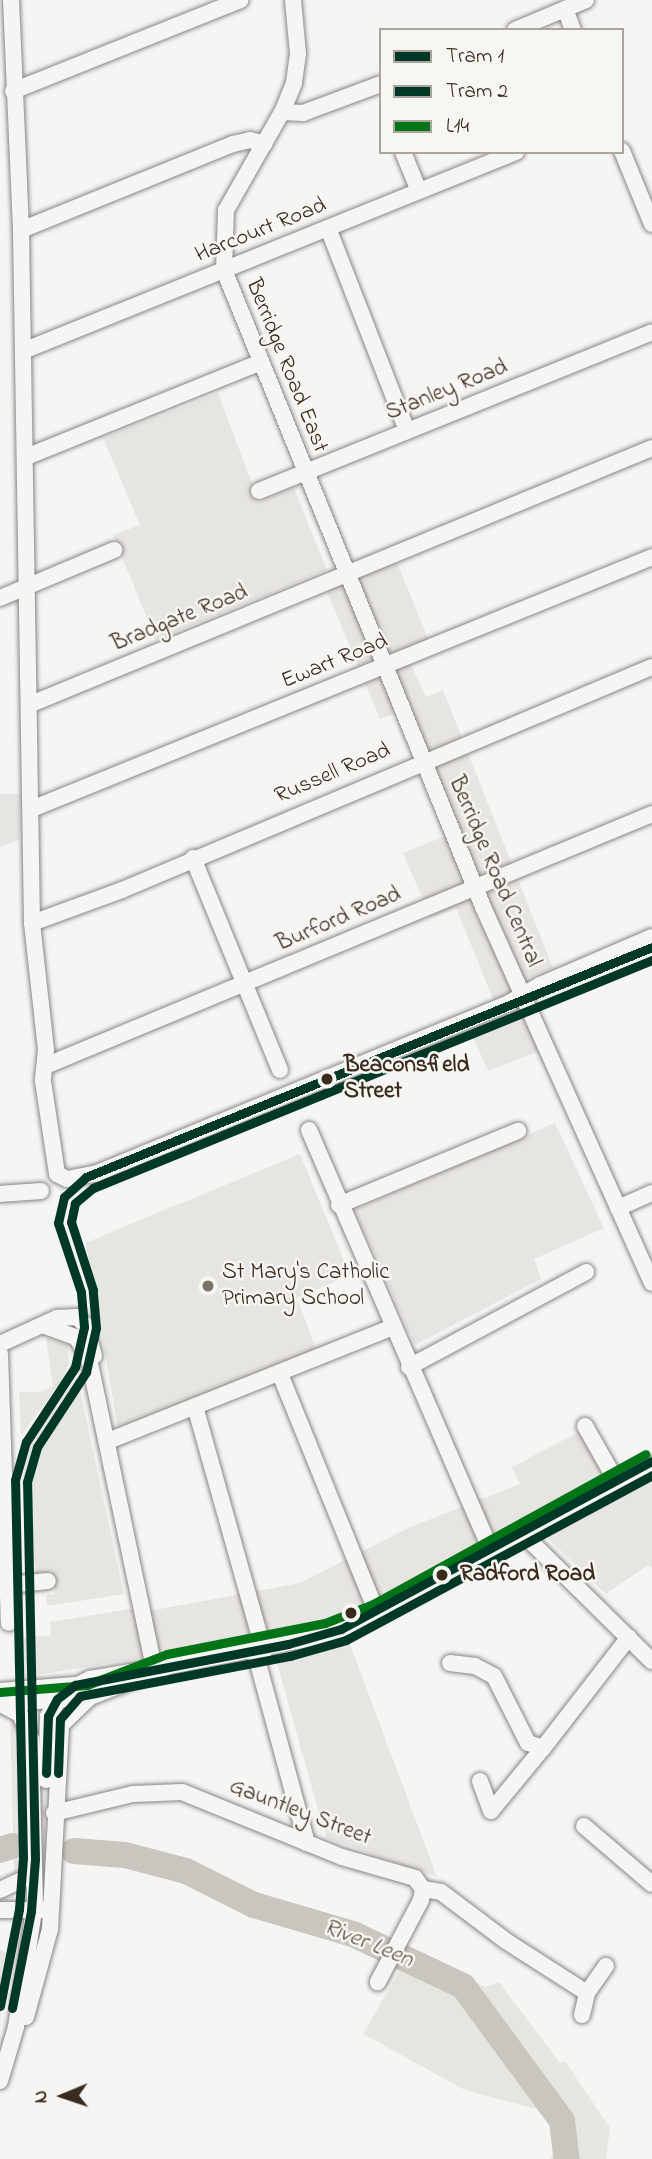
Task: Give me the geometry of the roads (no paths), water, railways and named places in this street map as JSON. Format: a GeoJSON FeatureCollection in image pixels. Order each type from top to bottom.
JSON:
{"type":"FeatureCollection","features":[{"type":"Feature","properties":{"kind":"street"},"geometry":{"type":"LineString","coordinates":[[11,0],[21,230],[34,808],[32,923],[51,1153],[62,1178],[97,1172],[522,998],[540,985],[652,937]]}},
{"type":"Feature","properties":{"kind":"street"},"geometry":{"type":"LineString","coordinates":[[13,91],[240,0]]}},
{"type":"Feature","properties":{"kind":"street","name":"Berridge Road East"},"geometry":{"type":"LineString","coordinates":[[293,0],[298,62],[282,112],[226,210],[224,270],[305,474]]}},
{"type":"Feature","properties":{"kind":"street"},"geometry":{"type":"LineString","coordinates":[[520,28],[586,0]]}},
{"type":"Feature","properties":{"kind":"street"},"geometry":{"type":"LineString","coordinates":[[565,9],[572,28]]}},
{"type":"Feature","properties":{"kind":"street"},"geometry":{"type":"LineString","coordinates":[[282,112],[303,113],[379,90]]}},
{"type":"Feature","properties":{"kind":"street"},"geometry":{"type":"LineString","coordinates":[[21,230],[233,144],[250,140],[264,144]]}},
{"type":"Feature","properties":{"kind":"street"},"geometry":{"type":"LineString","coordinates":[[404,154],[419,191]]}},
{"type":"Feature","properties":{"kind":"street","name":"Harcourt Road"},"geometry":{"type":"LineString","coordinates":[[23,351],[511,154]]}},
{"type":"Feature","properties":{"kind":"street"},"geometry":{"type":"LineString","coordinates":[[623,154],[652,224]]}},
{"type":"Feature","properties":{"kind":"street"},"geometry":{"type":"LineString","coordinates":[[328,228],[407,431]]}},
{"type":"Feature","properties":{"kind":"street","name":"Stanley Road"},"geometry":{"type":"LineString","coordinates":[[259,491],[652,332]]}},
{"type":"Feature","properties":{"kind":"street"},"geometry":{"type":"LineString","coordinates":[[26,457],[261,362]]}},
{"type":"Feature","properties":{"kind":"street","name":"Bradgate Road"},"geometry":{"type":"LineString","coordinates":[[31,704],[652,448]]}},
{"type":"Feature","properties":{"kind":"street","name":"Berridge Road Central"},"geometry":{"type":"LineString","coordinates":[[305,474],[522,998],[652,1283]]}},
{"type":"Feature","properties":{"kind":"street"},"geometry":{"type":"LineString","coordinates":[[0,598],[114,550]]}},
{"type":"Feature","properties":{"kind":"street","name":"Ewart Road"},"geometry":{"type":"LineString","coordinates":[[34,808],[652,557]]}},
{"type":"Feature","properties":{"kind":"street","name":"Russell Road"},"geometry":{"type":"LineString","coordinates":[[32,923],[193,859],[652,667]]}},
{"type":"Feature","properties":{"kind":"street","name":"Burford Road"},"geometry":{"type":"LineString","coordinates":[[45,1066],[652,814]]}},
{"type":"Feature","properties":{"kind":"street"},"geometry":{"type":"LineString","coordinates":[[193,859],[280,1070]]}},
{"type":"Feature","properties":{"kind":"street"},"geometry":{"type":"LineString","coordinates":[[309,1130],[391,1328],[491,1551]]}},
{"type":"Feature","properties":{"kind":"street"},"geometry":{"type":"LineString","coordinates":[[339,1205],[518,1131]]}},
{"type":"Feature","properties":{"kind":"street"},"geometry":{"type":"LineString","coordinates":[[0,1194],[41,1191]]}},
{"type":"Feature","properties":{"kind":"street"},"geometry":{"type":"LineString","coordinates":[[618,1209],[652,1193]]}},
{"type":"Feature","properties":{"kind":"street"},"geometry":{"type":"LineString","coordinates":[[408,1367],[586,1272]]}},
{"type":"Feature","properties":{"kind":"street"},"geometry":{"type":"LineString","coordinates":[[0,1344],[63,1317],[84,1322],[94,1359],[95,1383]]}},
{"type":"Feature","properties":{"kind":"street"},"geometry":{"type":"LineString","coordinates":[[45,1326],[69,1332],[81,1344],[95,1383],[160,1669]]}},
{"type":"Feature","properties":{"kind":"street"},"geometry":{"type":"LineString","coordinates":[[108,1441],[391,1328]]}},
{"type":"Feature","properties":{"kind":"street"},"geometry":{"type":"LineString","coordinates":[[0,1354],[9,1623]]}},
{"type":"Feature","properties":{"kind":"street"},"geometry":{"type":"LineString","coordinates":[[280,1374],[378,1615]]}},
{"type":"Feature","properties":{"kind":"street"},"geometry":{"type":"LineString","coordinates":[[195,1406],[307,1843]]}},
{"type":"Feature","properties":{"kind":"street"},"geometry":{"type":"LineString","coordinates":[[585,1426],[618,1484]]}},
{"type":"Feature","properties":{"kind":"street"},"geometry":{"type":"LineString","coordinates":[[0,1691],[75,1685],[260,1652],[328,1636],[378,1615],[652,1465]]}},
{"type":"Feature","properties":{"kind":"street"},"geometry":{"type":"LineString","coordinates":[[523,1534],[652,1661]]}},
{"type":"Feature","properties":{"kind":"street"},"geometry":{"type":"LineString","coordinates":[[8,1585],[48,1581]]}},
{"type":"Feature","properties":{"kind":"street"},"geometry":{"type":"LineString","coordinates":[[480,1781],[491,1811],[629,1637]]}},
{"type":"Feature","properties":{"kind":"street"},"geometry":{"type":"LineString","coordinates":[[450,1663],[475,1666],[494,1676],[528,1743],[543,1748]]}},
{"type":"Feature","properties":{"kind":"street"},"geometry":{"type":"LineString","coordinates":[[0,1704],[90,1697],[160,1669]]}},
{"type":"Feature","properties":{"kind":"street"},"geometry":{"type":"LineString","coordinates":[[11,2048],[48,1839],[46,1727],[57,1699],[75,1685]]}},
{"type":"Feature","properties":{"kind":"street"},"geometry":{"type":"LineString","coordinates":[[0,2081],[42,1966],[50,1929],[54,1813],[63,1721],[57,1699],[36,1688]]}},
{"type":"Feature","properties":{"kind":"street"},"geometry":{"type":"LineString","coordinates":[[63,1721],[90,1697]]}},
{"type":"Feature","properties":{"kind":"street"},"geometry":{"type":"LineString","coordinates":[[0,1704],[20,1714],[31,1739],[32,1875],[35,1908]]}},
{"type":"Feature","properties":{"kind":"street","name":"Gauntley Street"},"geometry":{"type":"LineString","coordinates":[[54,1813],[133,1794],[182,1792],[307,1843],[415,1878],[423,1889],[441,1892],[506,1941],[587,1993]]}},
{"type":"Feature","properties":{"kind":"street"},"geometry":{"type":"LineString","coordinates":[[584,1826],[652,1884]]}},
{"type":"Feature","properties":{"kind":"street"},"geometry":{"type":"LineString","coordinates":[[0,1890],[32,1875]]}},
{"type":"Feature","properties":{"kind":"street"},"geometry":{"type":"LineString","coordinates":[[0,1910],[45,1908],[53,1875]]}},
{"type":"Feature","properties":{"kind":"street"},"geometry":{"type":"LineString","coordinates":[[379,1982],[423,1889]]}},
{"type":"Feature","properties":{"kind":"street"},"geometry":{"type":"LineString","coordinates":[[582,2015],[587,1993],[607,1966]]}},
{"type":"Feature","properties":{"kind":"waterway","name":"River Leen"},"geometry":{"type":"LineString","coordinates":[[0,1850],[12,1846]]}},
{"type":"Feature","properties":{"kind":"waterway","name":"River Leen"},"geometry":{"type":"LineString","coordinates":[[74,1851],[125,1855],[186,1871],[254,1905],[353,1934],[463,1986],[562,2121],[567,2159]]}},
{"type":"Feature","properties":{"kind":"tram line","name":"1"},"geometry":{"type":"LineString","coordinates":[[0,2006],[19,1909],[23,1858],[15,1480],[26,1442],[75,1367],[84,1327],[81,1292],[58,1223],[64,1197],[86,1177],[652,947]]}},
{"type":"Feature","properties":{"kind":"tram line","name":"2"},"geometry":{"type":"LineString","coordinates":[[12,2008],[31,1911],[35,1859],[27,1482],[37,1447],[86,1372],[96,1328],[93,1290],[71,1222],[75,1203],[93,1188],[652,960]]}},
{"type":"Feature","properties":{"kind":"tram line","name":"1"},"geometry":{"type":"LineString","coordinates":[[46,1773],[48,1716],[57,1699],[75,1685],[288,1644],[341,1629],[652,1461]]}},
{"type":"Feature","properties":{"kind":"tram line","name":"2"},"geometry":{"type":"LineString","coordinates":[[58,1773],[60,1719],[80,1696],[290,1656],[346,1640],[652,1475]]}},
{"type":"Feature","properties":{"kind":"place","name":"Beaconsfield Street"},"geometry":{"type":"Point","coordinates":[327,1079]}},
{"type":"Feature","properties":{"kind":"place","name":"St Mary's Catholic Primary School"},"geometry":{"type":"Point","coordinates":[208,1286]}},
{"type":"Feature","properties":{"kind":"place","name":"Radford Road"},"geometry":{"type":"Point","coordinates":[442,1575]}}]}
